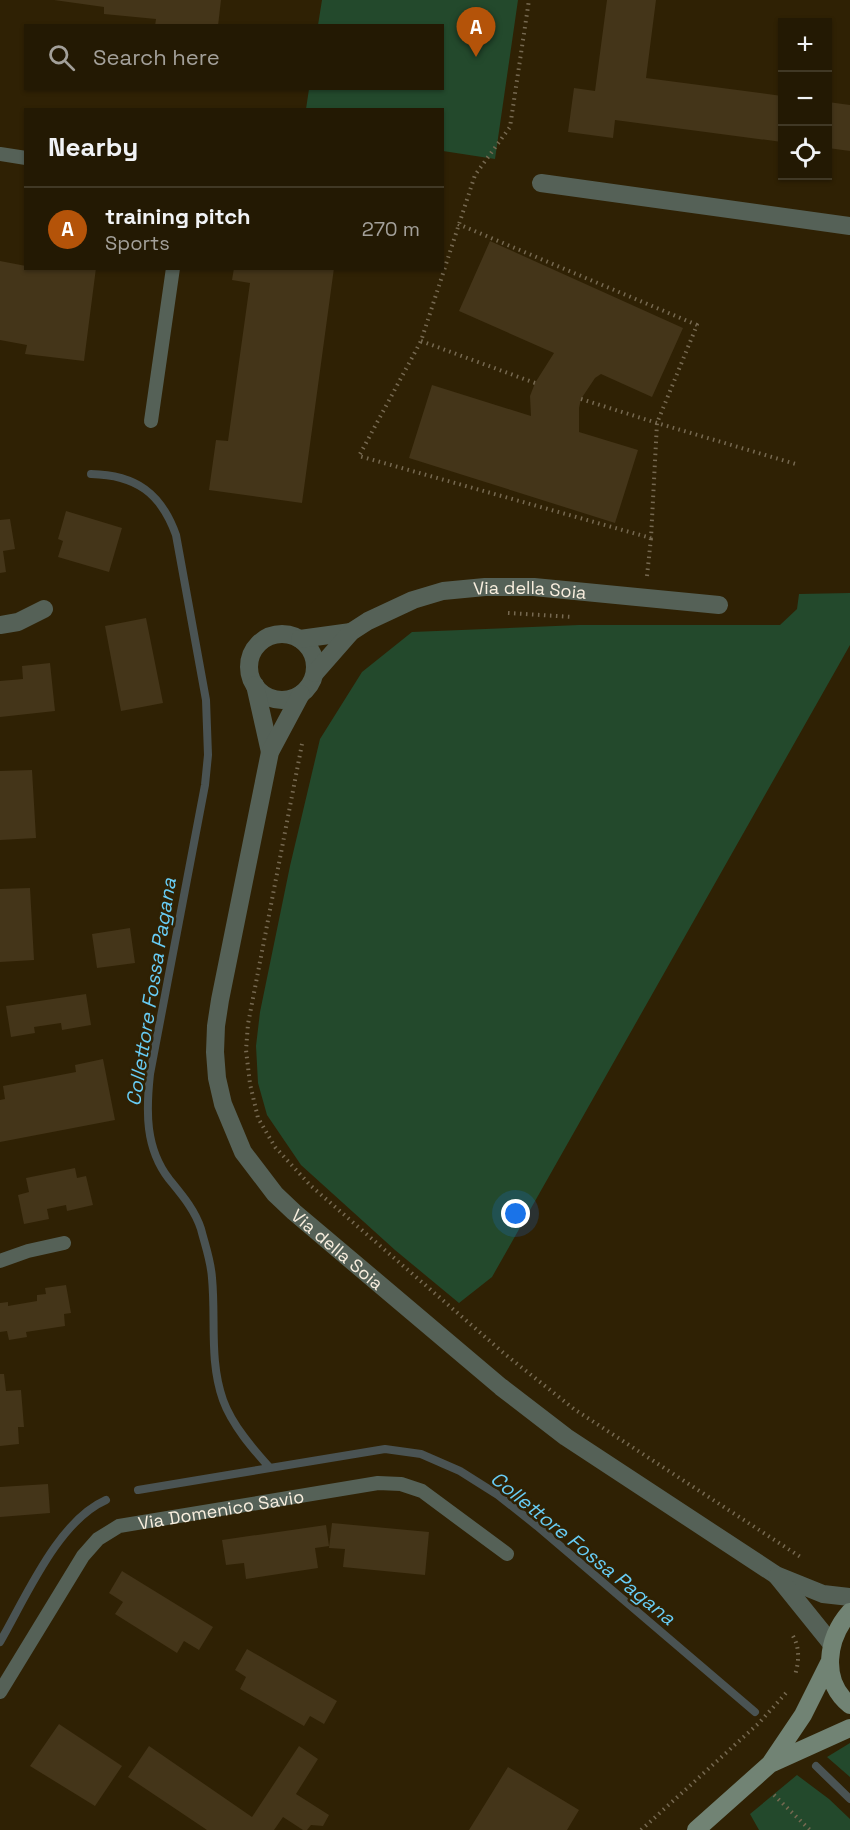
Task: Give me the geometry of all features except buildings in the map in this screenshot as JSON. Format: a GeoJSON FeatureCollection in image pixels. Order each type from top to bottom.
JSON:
{"type":"FeatureCollection","features":[{"type":"Feature","properties":{"kind":"street"},"geometry":{"type":"LineString","coordinates":[[542,183],[850,226]]}},
{"type":"Feature","properties":{"kind":"street","name":"Via della Soia"},"geometry":{"type":"LineString","coordinates":[[719,605],[534,587],[485,587],[430,594],[397,607],[351,632],[315,673],[270,752],[216,1026],[217,1078],[223,1104],[243,1152],[258,1174],[281,1200],[501,1388],[566,1437],[776,1575],[823,1594],[850,1597]]}},
{"type":"Feature","properties":{"kind":"street"},"geometry":{"type":"LineString","coordinates":[[0,625],[18,622],[44,609]]}},
{"type":"Feature","properties":{"kind":"street","name":"Via della Soia"},"geometry":{"type":"LineString","coordinates":[[270,752],[255,685],[250,673],[250,661],[255,649],[275,634],[288,634],[300,639],[351,632]]}},
{"type":"Feature","properties":{"kind":"street"},"geometry":{"type":"LineString","coordinates":[[300,639],[309,648],[315,660],[315,673]]}},
{"type":"Feature","properties":{"kind":"street"},"geometry":{"type":"LineString","coordinates":[[255,685],[264,694],[276,699],[289,699],[301,694]]}},
{"type":"Feature","properties":{"kind":"street","name":"Via della Soia"},"geometry":{"type":"LineString","coordinates":[[776,1575],[831,1643]]}},
{"type":"Feature","properties":{"kind":"street"},"geometry":{"type":"LineString","coordinates":[[850,1612],[840,1624],[831,1643],[829,1663],[834,1684],[850,1705]]}},
{"type":"Feature","properties":{"kind":"street"},"geometry":{"type":"LineString","coordinates":[[696,1830],[770,1764],[803,1715],[829,1663]]}},
{"type":"Feature","properties":{"kind":"street"},"geometry":{"type":"LineString","coordinates":[[770,1764],[850,1728]]}},
{"type":"Feature","properties":{"kind":"lane"},"geometry":{"type":"LineString","coordinates":[[0,154],[24,158]]}},
{"type":"Feature","properties":{"kind":"lane"},"geometry":{"type":"LineString","coordinates":[[151,421],[173,270]]}},
{"type":"Feature","properties":{"kind":"lane"},"geometry":{"type":"LineString","coordinates":[[0,1261],[28,1251],[64,1243]]}},
{"type":"Feature","properties":{"kind":"lane","name":"Via Domenico Savio"},"geometry":{"type":"LineString","coordinates":[[0,1692],[83,1556],[98,1539],[119,1526],[378,1483],[401,1484],[422,1491],[507,1554]]}},
{"type":"Feature","properties":{"kind":"path"},"geometry":{"type":"LineString","coordinates":[[444,268],[475,175],[510,127],[529,0]]}},
{"type":"Feature","properties":{"kind":"path"},"geometry":{"type":"LineString","coordinates":[[458,224],[697,325],[657,423],[647,577]]}},
{"type":"Feature","properties":{"kind":"path"},"geometry":{"type":"LineString","coordinates":[[443,270],[421,341],[359,456],[651,538]]}},
{"type":"Feature","properties":{"kind":"path"},"geometry":{"type":"LineString","coordinates":[[421,341],[535,383]]}},
{"type":"Feature","properties":{"kind":"path"},"geometry":{"type":"LineString","coordinates":[[581,399],[799,465]]}},
{"type":"Feature","properties":{"kind":"path"},"geometry":{"type":"LineString","coordinates":[[500,612],[579,617]]}},
{"type":"Feature","properties":{"kind":"path"},"geometry":{"type":"LineString","coordinates":[[303,742],[253,995],[246,1050],[250,1084],[258,1118],[275,1147],[292,1168],[320,1194],[506,1355],[573,1409],[803,1560]]}},
{"type":"Feature","properties":{"kind":"path"},"geometry":{"type":"LineString","coordinates":[[641,1830],[759,1723],[787,1692],[798,1665],[798,1646],[790,1632]]}},
{"type":"Feature","properties":{"kind":"path"},"geometry":{"type":"LineString","coordinates":[[774,1795],[810,1830]]}},
{"type":"Feature","properties":{"kind":"green space"},"geometry":{"type":"Polygon","coordinates":[[[322,0],[518,0],[495,159],[444,151],[444,108],[306,108],[309,90],[444,90],[444,24],[318,24],[322,0]]]}},
{"type":"Feature","properties":{"kind":"green space"},"geometry":{"type":"Polygon","coordinates":[[[850,593],[850,645],[492,1277],[459,1303],[395,1250],[301,1165],[267,1115],[258,1083],[256,1046],[260,1012],[290,866],[320,739],[362,672],[412,632],[579,625],[780,625],[797,609],[799,594],[850,593]]]}},
{"type":"Feature","properties":{"kind":"green space"},"geometry":{"type":"Polygon","coordinates":[[[850,1743],[850,1777],[827,1757],[850,1743]]]}},
{"type":"Feature","properties":{"kind":"green space"},"geometry":{"type":"Polygon","coordinates":[[[797,1775],[829,1799],[850,1819],[850,1830],[759,1830],[750,1814],[797,1775]]]}},
{"type":"Feature","properties":{"kind":"waterway","name":"Collettore Fossa Pagana"},"geometry":{"type":"LineString","coordinates":[[91,474],[121,478],[145,489],[163,508],[170,520],[176,535],[206,700],[208,755],[205,785],[150,1074],[148,1115],[155,1155],[169,1179],[192,1209],[201,1229],[211,1272],[216,1370],[227,1409],[250,1445],[270,1468],[385,1449],[421,1454],[460,1471],[498,1495],[537,1526],[755,1712]]}},
{"type":"Feature","properties":{"kind":"waterway"},"geometry":{"type":"LineString","coordinates":[[138,1490],[270,1468]]}},
{"type":"Feature","properties":{"kind":"waterway"},"geometry":{"type":"LineString","coordinates":[[0,1642],[32,1583],[58,1542],[89,1510],[106,1500]]}},
{"type":"Feature","properties":{"kind":"waterway","name":"Collettore Fossa Pagana"},"geometry":{"type":"LineString","coordinates":[[816,1766],[850,1799]]}},
{"type":"Feature","properties":{"kind":"place","name":"training pitch"},"geometry":{"type":"Point","coordinates":[476,57]}}]}
